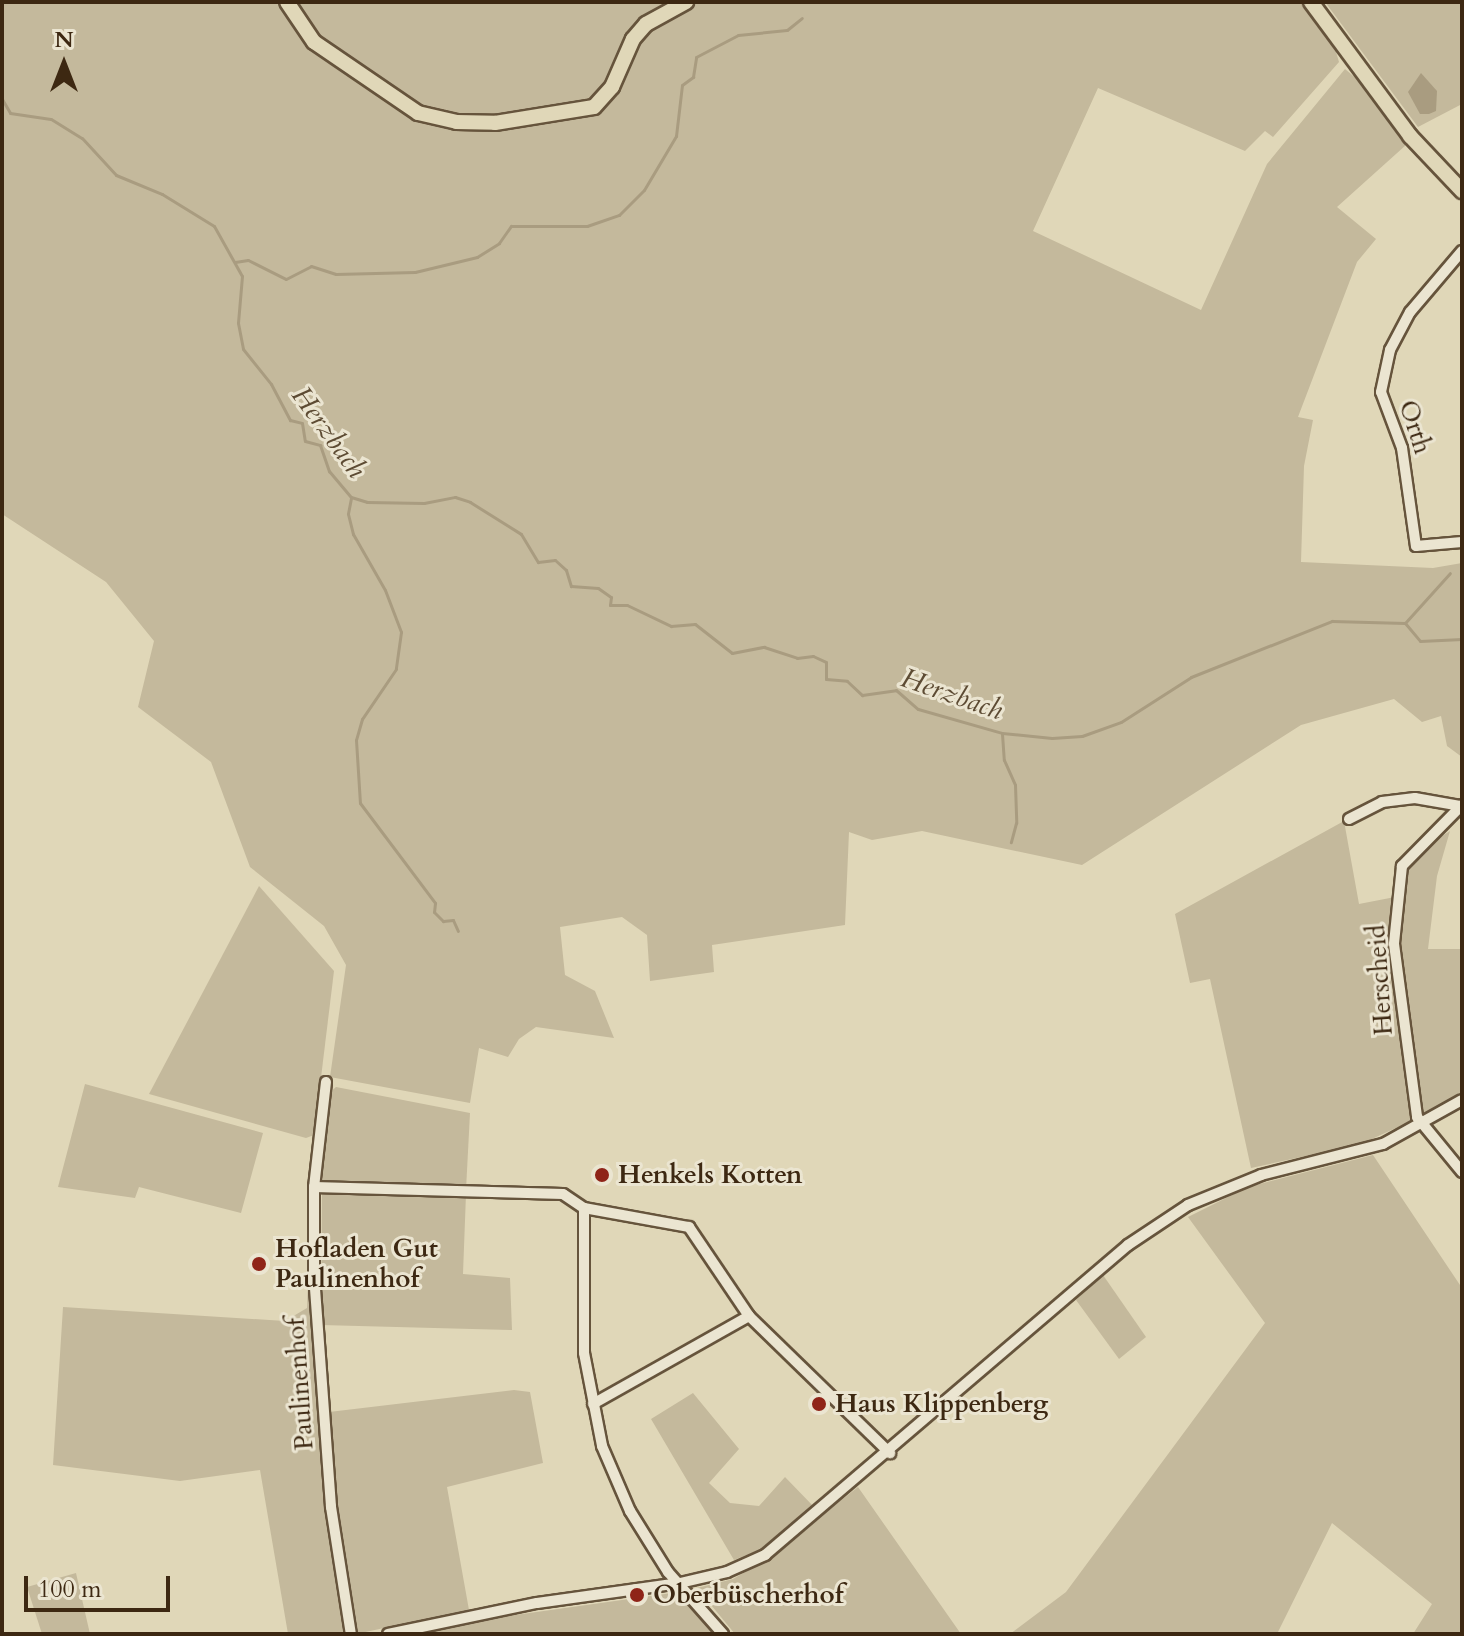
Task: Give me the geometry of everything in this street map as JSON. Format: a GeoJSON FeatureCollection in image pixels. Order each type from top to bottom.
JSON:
{"type":"FeatureCollection","features":[{"type":"Feature","properties":{"kind":"main road"},"geometry":{"type":"LineString","coordinates":[[287,2],[314,42],[418,113],[456,122],[495,123],[594,107],[612,87],[633,39],[646,24],[686,2]]}},
{"type":"Feature","properties":{"kind":"main road"},"geometry":{"type":"LineString","coordinates":[[1311,2],[1410,136],[1462,191]]}},
{"type":"Feature","properties":{"kind":"street","name":"Orth"},"geometry":{"type":"LineString","coordinates":[[1462,251],[1410,312],[1390,350],[1381,392],[1402,448],[1416,546],[1462,542]]}},
{"type":"Feature","properties":{"kind":"street","name":"Herscheid"},"geometry":{"type":"LineString","coordinates":[[1349,819],[1382,802],[1415,798],[1462,805]]}},
{"type":"Feature","properties":{"kind":"street","name":"Herscheid"},"geometry":{"type":"LineString","coordinates":[[1462,805],[1402,866],[1394,944],[1417,1117],[1462,1172]]}},
{"type":"Feature","properties":{"kind":"street","name":"Paulinenhof"},"geometry":{"type":"LineString","coordinates":[[326,1082],[314,1187],[314,1275],[331,1507],[351,1634]]}},
{"type":"Feature","properties":{"kind":"street"},"geometry":{"type":"LineString","coordinates":[[388,1634],[537,1603],[680,1583],[727,1572],[765,1555],[890,1453],[1128,1245],[1188,1205],[1261,1175],[1363,1151],[1425,1124],[1462,1100]]}},
{"type":"Feature","properties":{"kind":"street"},"geometry":{"type":"LineString","coordinates":[[314,1187],[563,1194],[584,1208],[689,1227],[749,1316],[890,1453]]}},
{"type":"Feature","properties":{"kind":"street"},"geometry":{"type":"LineString","coordinates":[[584,1208],[584,1353],[602,1446],[630,1511],[680,1583],[723,1634]]}},
{"type":"Feature","properties":{"kind":"street"},"geometry":{"type":"LineString","coordinates":[[593,1404],[749,1316]]}},
{"type":"Feature","properties":{"kind":"shaded area"},"geometry":{"type":"Polygon","coordinates":[[[2,2],[1302,2],[1334,45],[1339,62],[1273,137],[1265,131],[1245,151],[1098,88],[1033,231],[1201,310],[1267,164],[1345,69],[1358,80],[1406,145],[1337,207],[1376,239],[1357,262],[1298,417],[1313,420],[1304,466],[1301,562],[1433,568],[1462,563],[1462,757],[1447,746],[1441,716],[1422,722],[1394,699],[1301,725],[1082,865],[922,831],[872,840],[849,832],[845,925],[712,945],[714,972],[650,981],[647,935],[622,917],[560,927],[565,975],[595,991],[614,1038],[536,1027],[519,1039],[508,1057],[479,1048],[470,1103],[330,1077],[346,965],[324,926],[250,867],[211,762],[138,707],[154,641],[106,582],[2,514],[2,2]]]}},
{"type":"Feature","properties":{"kind":"shaded area"},"geometry":{"type":"Polygon","coordinates":[[[1325,2],[1462,2],[1462,104],[1418,127],[1325,2]]]}},
{"type":"Feature","properties":{"kind":"shaded area"},"geometry":{"type":"Polygon","coordinates":[[[1421,73],[1437,91],[1436,111],[1429,114],[1420,114],[1408,92],[1421,73]]]}},
{"type":"Feature","properties":{"kind":"shaded area"},"geometry":{"type":"Polygon","coordinates":[[[1344,821],[1359,904],[1395,897],[1389,947],[1411,1121],[1361,1144],[1251,1168],[1210,979],[1190,983],[1175,914],[1344,821]]]}},
{"type":"Feature","properties":{"kind":"shaded area"},"geometry":{"type":"Polygon","coordinates":[[[1450,831],[1437,876],[1428,949],[1462,949],[1462,1092],[1427,1114],[1419,1110],[1399,948],[1406,870],[1414,854],[1450,831]]]}},
{"type":"Feature","properties":{"kind":"shaded area"},"geometry":{"type":"Polygon","coordinates":[[[259,886],[334,971],[314,1135],[306,1138],[149,1094],[259,886]]]}},
{"type":"Feature","properties":{"kind":"shaded area"},"geometry":{"type":"Polygon","coordinates":[[[85,1084],[263,1133],[241,1213],[139,1187],[135,1198],[58,1187],[85,1084]]]}},
{"type":"Feature","properties":{"kind":"shaded area"},"geometry":{"type":"Polygon","coordinates":[[[336,1087],[470,1113],[466,1190],[316,1186],[328,1094],[336,1087]]]}},
{"type":"Feature","properties":{"kind":"shaded area"},"geometry":{"type":"Polygon","coordinates":[[[1373,1155],[1462,1288],[1462,1634],[1413,1634],[1432,1604],[1332,1523],[1277,1634],[1010,1634],[1066,1592],[1265,1323],[1188,1217],[1248,1187],[1373,1155]]]}},
{"type":"Feature","properties":{"kind":"shaded area"},"geometry":{"type":"Polygon","coordinates":[[[322,1192],[466,1194],[463,1274],[510,1278],[512,1330],[321,1325],[322,1192]]]}},
{"type":"Feature","properties":{"kind":"shaded area"},"geometry":{"type":"Polygon","coordinates":[[[309,1248],[326,1505],[346,1634],[288,1634],[260,1470],[180,1481],[53,1465],[63,1307],[285,1321],[307,1308],[309,1248]]]}},
{"type":"Feature","properties":{"kind":"shaded area"},"geometry":{"type":"Polygon","coordinates":[[[1103,1275],[1146,1337],[1119,1359],[1076,1300],[1103,1275]]]}},
{"type":"Feature","properties":{"kind":"shaded area"},"geometry":{"type":"Polygon","coordinates":[[[514,1390],[530,1392],[543,1463],[447,1487],[469,1610],[356,1634],[334,1504],[329,1412],[514,1390]]]}},
{"type":"Feature","properties":{"kind":"shaded area"},"geometry":{"type":"Polygon","coordinates":[[[693,1393],[739,1449],[709,1483],[730,1503],[759,1506],[785,1477],[815,1508],[759,1550],[734,1560],[651,1419],[693,1393]]]}},
{"type":"Feature","properties":{"kind":"shaded area"},"geometry":{"type":"Polygon","coordinates":[[[858,1487],[961,1634],[735,1634],[697,1588],[733,1579],[764,1561],[858,1487]]]}},
{"type":"Feature","properties":{"kind":"shaded area"},"geometry":{"type":"Polygon","coordinates":[[[76,1573],[90,1634],[42,1634],[27,1587],[76,1573]]]}},
{"type":"Feature","properties":{"kind":"shaded area"},"geometry":{"type":"Polygon","coordinates":[[[679,1592],[714,1634],[419,1634],[487,1619],[679,1592]]]}},
{"type":"Feature","properties":{"kind":"waterway"},"geometry":{"type":"LineString","coordinates":[[235,262],[248,260],[286,279],[311,266],[336,274],[415,272],[477,257],[499,243],[511,226],[587,226],[619,215],[644,190],[676,136],[682,85],[693,77],[696,57],[738,35],[787,30],[802,18]]}},
{"type":"Feature","properties":{"kind":"waterway","name":"Herzbach"},"geometry":{"type":"LineString","coordinates":[[2,99],[10,113],[51,119],[82,138],[116,175],[162,194],[214,226],[242,276],[238,323],[243,349],[271,384],[290,420],[302,423],[305,441],[320,445],[329,471],[351,497],[367,502],[424,503],[455,497],[470,502],[521,534],[538,562],[555,560],[566,570],[571,586],[598,588],[611,597],[610,605],[627,605],[671,626],[695,624],[732,653],[764,647],[797,658],[813,656],[826,662],[826,679],[847,681],[862,695],[896,690],[918,709],[1002,733],[1052,738],[1082,736],[1121,722],[1191,677],[1332,621],[1405,623],[1420,641],[1462,639]]}},
{"type":"Feature","properties":{"kind":"waterway"},"geometry":{"type":"LineString","coordinates":[[351,498],[348,514],[353,534],[385,590],[401,632],[396,669],[362,719],[356,740],[360,803],[435,903],[434,912],[443,921],[453,920],[458,931]]}},
{"type":"Feature","properties":{"kind":"waterway"},"geometry":{"type":"LineString","coordinates":[[1405,623],[1450,573]]}},
{"type":"Feature","properties":{"kind":"waterway"},"geometry":{"type":"LineString","coordinates":[[1002,734],[1004,760],[1015,785],[1016,823],[1011,842]]}},
{"type":"Feature","properties":{"kind":"place","name":"Henkels Kotten"},"geometry":{"type":"Point","coordinates":[602,1175]}},
{"type":"Feature","properties":{"kind":"place","name":"Hofladen Gut Paulinenhof"},"geometry":{"type":"Point","coordinates":[259,1264]}},
{"type":"Feature","properties":{"kind":"place","name":"Haus Klippenberg"},"geometry":{"type":"Point","coordinates":[819,1404]}},
{"type":"Feature","properties":{"kind":"place","name":"Oberbüscherhof"},"geometry":{"type":"Point","coordinates":[637,1595]}}]}
